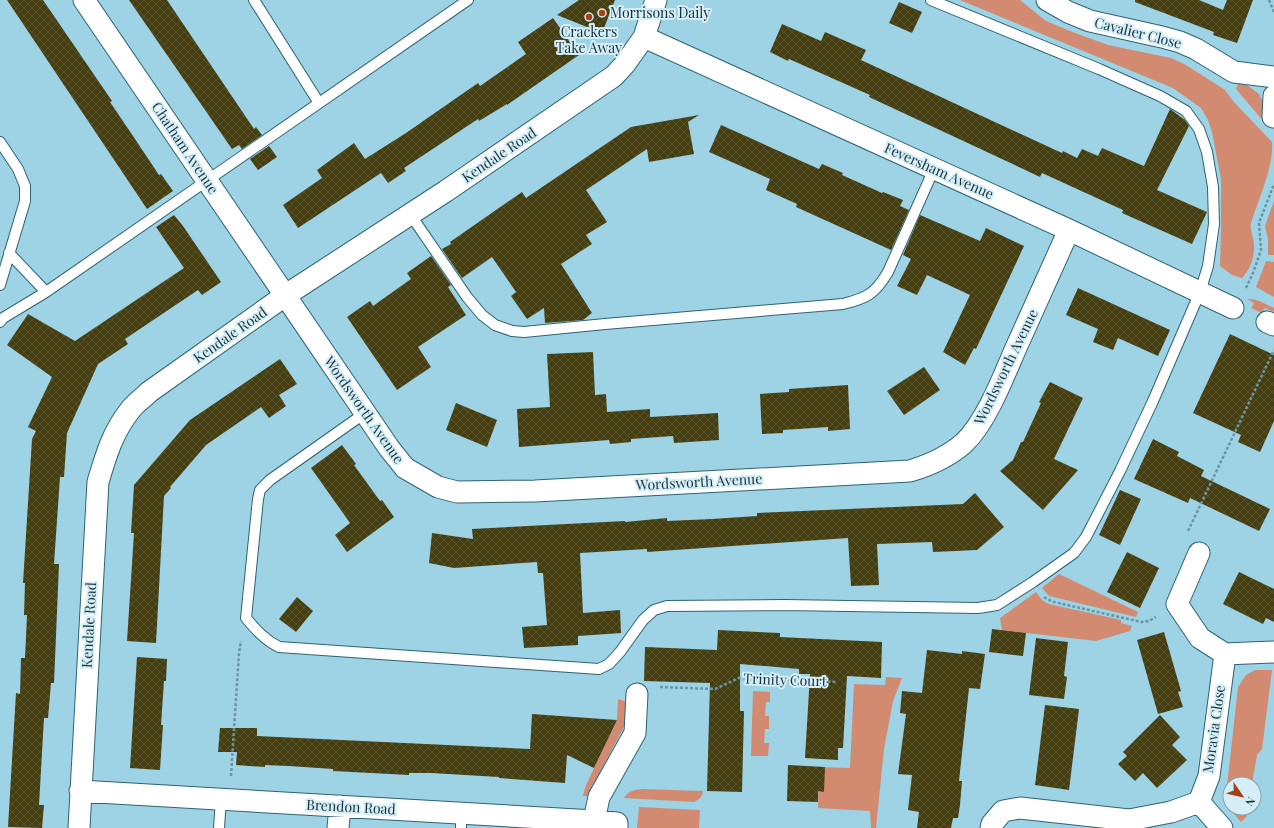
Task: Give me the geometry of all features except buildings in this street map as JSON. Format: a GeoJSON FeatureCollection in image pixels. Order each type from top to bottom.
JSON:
{"type":"FeatureCollection","features":[{"type":"Feature","properties":{"kind":"street","name":"Chatham Avenue"},"geometry":{"type":"LineString","coordinates":[[84,0],[286,295]]}},
{"type":"Feature","properties":{"kind":"street","name":"Kendale Road"},"geometry":{"type":"LineString","coordinates":[[79,828],[98,482],[108,448],[116,431],[131,408],[149,392],[286,295],[410,214],[614,76],[625,64],[644,37],[656,0]]}},
{"type":"Feature","properties":{"kind":"street","name":"Cavalier Close"},"geometry":{"type":"LineString","coordinates":[[1047,0],[1068,12],[1090,21],[1180,42],[1196,49],[1234,72],[1274,77]]}},
{"type":"Feature","properties":{"kind":"street","name":"Feversham Avenue"},"geometry":{"type":"LineString","coordinates":[[644,37],[1069,230],[1233,308]]}},
{"type":"Feature","properties":{"kind":"street"},"geometry":{"type":"LineString","coordinates":[[1273,117],[1274,96]]}},
{"type":"Feature","properties":{"kind":"street","name":"Wordsworth Avenue"},"geometry":{"type":"LineString","coordinates":[[286,295],[365,413],[404,468],[438,487],[457,492],[535,491],[910,471],[934,463],[950,454],[964,443],[976,430],[996,394],[1069,230]]}},
{"type":"Feature","properties":{"kind":"street"},"geometry":{"type":"LineString","coordinates":[[1199,553],[1177,604],[1200,638],[1225,654],[1274,652]]}},
{"type":"Feature","properties":{"kind":"street","name":"Moravia Close"},"geometry":{"type":"LineString","coordinates":[[1199,802],[1209,776],[1225,654]]}},
{"type":"Feature","properties":{"kind":"street"},"geometry":{"type":"LineString","coordinates":[[594,821],[599,797],[634,733],[637,694]]}},
{"type":"Feature","properties":{"kind":"street","name":"Brendon Road"},"geometry":{"type":"LineString","coordinates":[[80,791],[340,806],[461,821],[617,822],[617,828]]}},
{"type":"Feature","properties":{"kind":"street"},"geometry":{"type":"LineString","coordinates":[[991,828],[992,824],[1003,811],[1020,808],[1129,820],[1171,812],[1199,802],[1222,828]]}},
{"type":"Feature","properties":{"kind":"street"},"geometry":{"type":"LineString","coordinates":[[338,828],[340,806]]}},
{"type":"Feature","properties":{"kind":"lane"},"geometry":{"type":"LineString","coordinates":[[254,0],[319,103]]}},
{"type":"Feature","properties":{"kind":"lane"},"geometry":{"type":"LineString","coordinates":[[0,322],[3,318],[46,292],[208,182],[468,0]]}},
{"type":"Feature","properties":{"kind":"lane"},"geometry":{"type":"LineString","coordinates":[[365,413],[270,480],[260,490],[246,618],[269,642],[279,647],[599,669],[609,664],[643,620],[654,610],[667,606],[784,605],[978,608],[997,605],[1074,553],[1086,537],[1154,401],[1200,292],[1208,266],[1214,224],[1213,187],[1207,152],[1199,129],[1186,110],[1160,96],[1099,69],[931,0]]}},
{"type":"Feature","properties":{"kind":"lane"},"geometry":{"type":"LineString","coordinates":[[0,142],[18,169],[25,186],[25,201],[0,285]]}},
{"type":"Feature","properties":{"kind":"lane"},"geometry":{"type":"LineString","coordinates":[[410,214],[467,297],[482,315],[495,325],[512,331],[524,332],[843,304],[862,299],[881,284],[888,272],[934,169]]}},
{"type":"Feature","properties":{"kind":"lane"},"geometry":{"type":"LineString","coordinates":[[9,253],[46,292]]}},
{"type":"Feature","properties":{"kind":"lane"},"geometry":{"type":"LineString","coordinates":[[219,828],[226,800]]}},
{"type":"Feature","properties":{"kind":"path"},"geometry":{"type":"LineString","coordinates":[[1269,0],[1274,12]]}},
{"type":"Feature","properties":{"kind":"path"},"geometry":{"type":"LineString","coordinates":[[1233,308],[1242,297],[1253,273],[1260,250],[1260,223],[1274,184]]}},
{"type":"Feature","properties":{"kind":"path"},"geometry":{"type":"LineString","coordinates":[[1199,553],[1187,530],[1274,349]]}},
{"type":"Feature","properties":{"kind":"path"},"geometry":{"type":"LineString","coordinates":[[1033,582],[1047,600],[1141,622],[1149,621],[1177,604]]}},
{"type":"Feature","properties":{"kind":"path"},"geometry":{"type":"LineString","coordinates":[[226,800],[239,653],[246,618]]}},
{"type":"Feature","properties":{"kind":"path","name":"Trinity Court"},"geometry":{"type":"LineString","coordinates":[[637,694],[640,687],[714,689],[738,678],[838,682]]}},
{"type":"Feature","properties":{"kind":"shaded area"},"geometry":{"type":"Polygon","coordinates":[[[960,0],[1020,0],[1046,21],[1108,45],[1171,58],[1186,65],[1225,90],[1233,101],[1272,142],[1271,162],[1251,223],[1254,244],[1252,260],[1242,278],[1232,275],[1220,266],[1221,179],[1212,132],[1208,120],[1201,108],[1173,88],[960,0]]]}},
{"type":"Feature","properties":{"kind":"shaded area"},"geometry":{"type":"Polygon","coordinates":[[[1238,84],[1247,85],[1259,94],[1265,107],[1264,122],[1236,89],[1238,84]]]}},
{"type":"Feature","properties":{"kind":"shaded area"},"geometry":{"type":"Polygon","coordinates":[[[1274,201],[1274,255],[1268,255],[1268,240],[1265,226],[1274,201]]]}},
{"type":"Feature","properties":{"kind":"shaded area"},"geometry":{"type":"Polygon","coordinates":[[[1266,261],[1274,262],[1274,297],[1256,287],[1266,261]]]}},
{"type":"Feature","properties":{"kind":"shaded area"},"geometry":{"type":"Polygon","coordinates":[[[1247,299],[1258,300],[1274,308],[1274,312],[1265,308],[1262,313],[1251,308],[1254,303],[1247,299]]]}},
{"type":"Feature","properties":{"kind":"shaded area"},"geometry":{"type":"Polygon","coordinates":[[[1059,574],[1138,612],[1136,617],[1049,596],[1042,588],[1059,574]]]}},
{"type":"Feature","properties":{"kind":"shaded area"},"geometry":{"type":"Polygon","coordinates":[[[1036,592],[1043,601],[1049,604],[1121,620],[1121,623],[1132,626],[1130,631],[1096,641],[1002,630],[1000,618],[1036,592]]]}},
{"type":"Feature","properties":{"kind":"shaded area"},"geometry":{"type":"Polygon","coordinates":[[[1255,670],[1272,670],[1262,749],[1257,755],[1253,776],[1228,776],[1238,687],[1246,675],[1255,670]]]}},
{"type":"Feature","properties":{"kind":"shaded area"},"geometry":{"type":"Polygon","coordinates":[[[886,677],[902,678],[893,701],[884,749],[876,828],[871,828],[870,811],[818,808],[819,767],[850,768],[854,684],[885,685],[886,677]]]}},
{"type":"Feature","properties":{"kind":"shaded area"},"geometry":{"type":"Polygon","coordinates":[[[753,691],[770,692],[770,702],[766,702],[765,716],[769,716],[769,729],[765,729],[764,743],[769,743],[768,756],[751,756],[753,691]]]}},
{"type":"Feature","properties":{"kind":"shaded area"},"geometry":{"type":"Polygon","coordinates":[[[618,699],[627,702],[627,721],[592,787],[589,796],[583,796],[586,785],[617,720],[618,699]]]}},
{"type":"Feature","properties":{"kind":"shaded area"},"geometry":{"type":"Polygon","coordinates":[[[642,789],[703,791],[700,798],[694,802],[624,798],[632,791],[642,789]]]}},
{"type":"Feature","properties":{"kind":"shaded area"},"geometry":{"type":"Polygon","coordinates":[[[639,807],[700,810],[699,828],[637,828],[639,807]]]}},
{"type":"Feature","properties":{"kind":"shaded area"},"geometry":{"type":"Polygon","coordinates":[[[1236,816],[1247,816],[1241,822],[1236,816]]]}},
{"type":"Feature","properties":{"kind":"place","name":"Morrisons Daily"},"geometry":{"type":"Point","coordinates":[602,13]}},
{"type":"Feature","properties":{"kind":"place","name":"Crackers Take Away"},"geometry":{"type":"Point","coordinates":[589,17]}}]}
